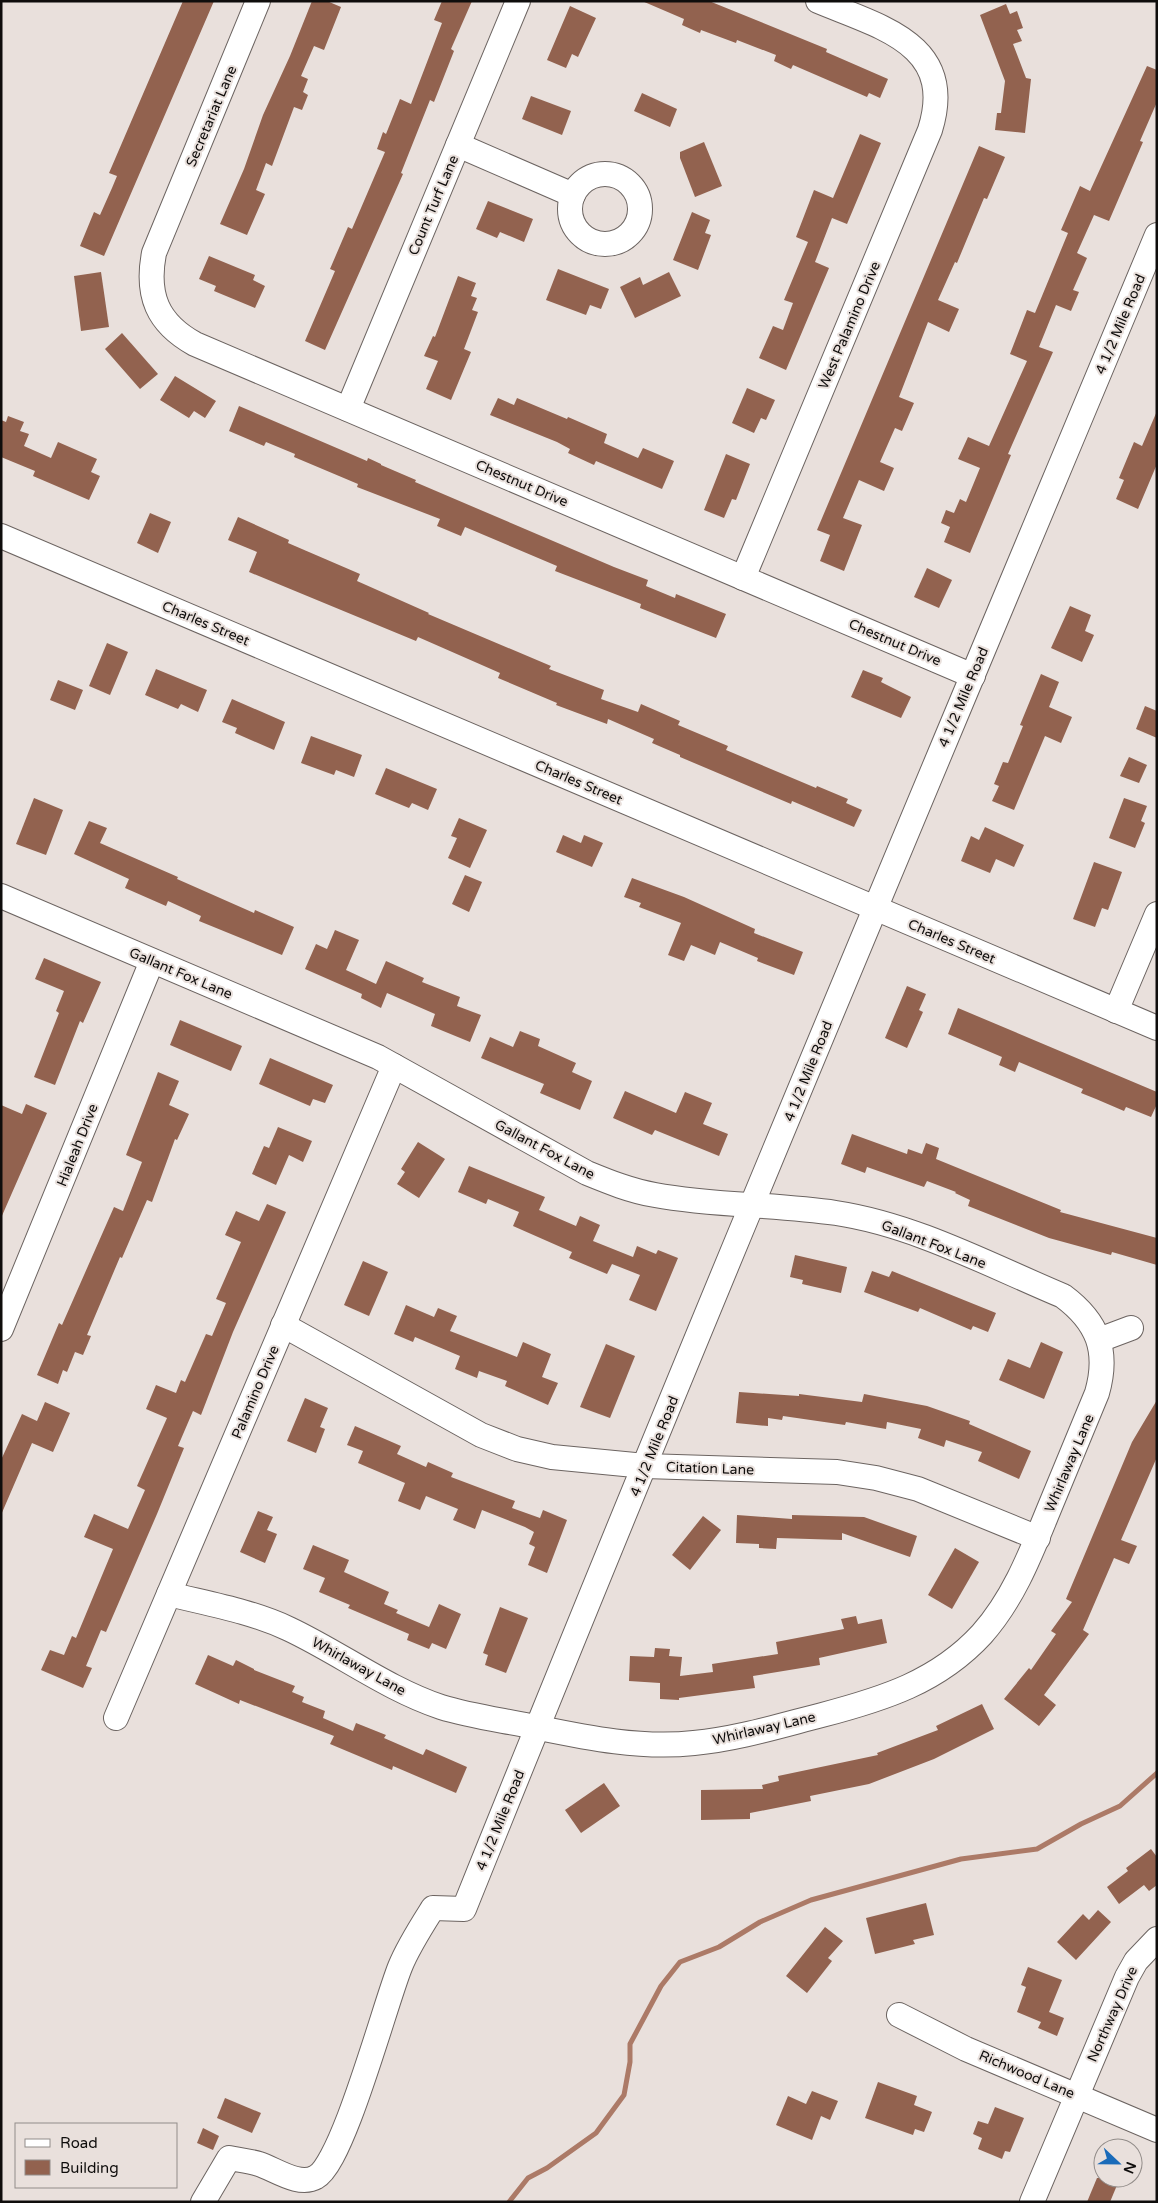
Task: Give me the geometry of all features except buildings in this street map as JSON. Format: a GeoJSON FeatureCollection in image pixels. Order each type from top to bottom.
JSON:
{"type":"FeatureCollection","features":[{"type":"Feature","properties":{"kind":"street","name":"Secretariat Lane"},"geometry":{"type":"LineString","coordinates":[[163,230],[258,1]]}},
{"type":"Feature","properties":{"kind":"street","name":"Count Turf Lane"},"geometry":{"type":"LineString","coordinates":[[348,409],[518,1]]}},
{"type":"Feature","properties":{"kind":"street","name":"West Palamino Drive"},"geometry":{"type":"LineString","coordinates":[[743,578],[935,114],[936,94],[929,69],[924,59],[913,46],[898,35],[818,1]]}},
{"type":"Feature","properties":{"kind":"street"},"geometry":{"type":"LineString","coordinates":[[458,145],[573,195]]}},
{"type":"Feature","properties":{"kind":"street","name":"Chestnut Drive"},"geometry":{"type":"LineString","coordinates":[[163,230],[154,253],[150,272],[152,291],[158,310],[168,324],[181,336],[195,344],[973,676]]}},
{"type":"Feature","properties":{"kind":"street","name":"4 1/2 Mile Road"},"geometry":{"type":"LineString","coordinates":[[203,2202],[229,2158],[260,2164],[294,2179],[315,2178],[328,2167],[364,2077],[400,1965],[433,1908],[464,1910],[537,1727],[875,908],[1157,235]]}},
{"type":"Feature","properties":{"kind":"street","name":"Charles Street"},"geometry":{"type":"LineString","coordinates":[[1,536],[1157,1028]]}},
{"type":"Feature","properties":{"kind":"street","name":"Gallant Fox Lane"},"geometry":{"type":"LineString","coordinates":[[1,896],[394,1066],[587,1173],[620,1186],[654,1195],[836,1213],[878,1222],[917,1234],[1063,1296],[1078,1307],[1091,1323],[1098,1340]]}},
{"type":"Feature","properties":{"kind":"street"},"geometry":{"type":"LineString","coordinates":[[1116,1011],[1157,914]]}},
{"type":"Feature","properties":{"kind":"street","name":"Hialeah Drive"},"geometry":{"type":"LineString","coordinates":[[1,1329],[152,961]]}},
{"type":"Feature","properties":{"kind":"street","name":"Palamino Drive"},"geometry":{"type":"LineString","coordinates":[[116,1718],[394,1066]]}},
{"type":"Feature","properties":{"kind":"street","name":"Citation Lane"},"geometry":{"type":"LineString","coordinates":[[284,1325],[481,1435],[517,1449],[552,1457],[645,1466],[837,1472],[876,1478],[918,1489],[1038,1538]]}},
{"type":"Feature","properties":{"kind":"street"},"geometry":{"type":"LineString","coordinates":[[1098,1340],[1131,1328]]}},
{"type":"Feature","properties":{"kind":"street","name":"Whirlaway Lane"},"geometry":{"type":"LineString","coordinates":[[169,1594],[250,1614],[285,1627],[408,1694],[441,1706],[605,1740],[648,1745],[691,1744],[732,1738],[868,1703],[898,1692],[938,1670],[958,1656],[981,1634],[1002,1608],[1020,1578],[1038,1538],[1097,1393],[1102,1375],[1102,1357],[1098,1340]]}},
{"type":"Feature","properties":{"kind":"street","name":"Northway Drive"},"geometry":{"type":"LineString","coordinates":[[1032,2202],[1127,1976],[1136,1961],[1157,1940]]}},
{"type":"Feature","properties":{"kind":"street","name":"Richwood Lane"},"geometry":{"type":"LineString","coordinates":[[899,2015],[966,2048],[1157,2130]]}},
{"type":"Feature","properties":{"kind":"waterway"},"geometry":{"type":"LineString","coordinates":[[509,2202],[528,2178],[547,2168],[596,2133],[624,2095],[630,2062],[630,2044],[661,1986],[680,1962],[719,1947],[760,1922],[811,1900],[961,1859],[1037,1849],[1081,1824],[1120,1806],[1157,1773]]}}]}
